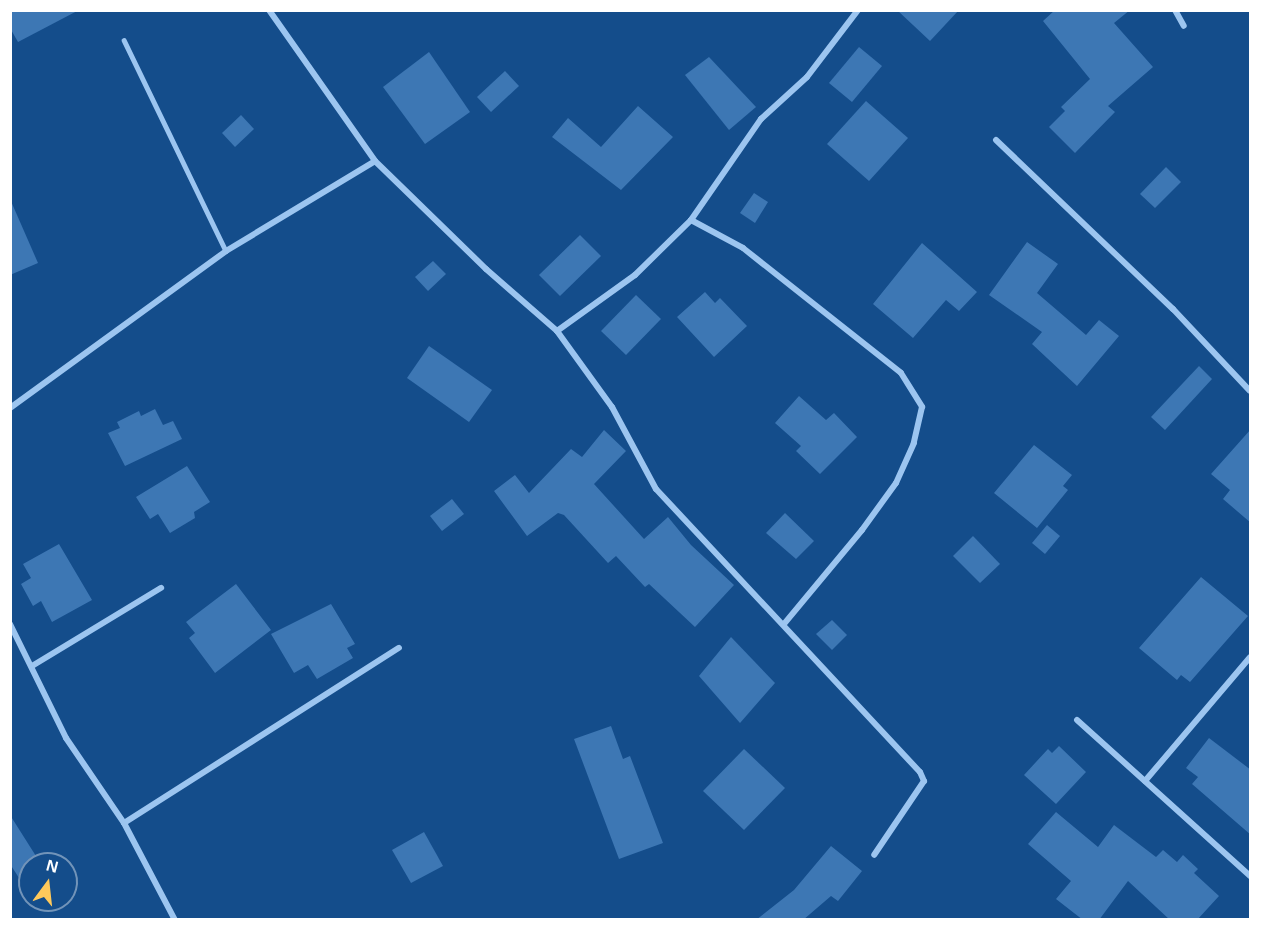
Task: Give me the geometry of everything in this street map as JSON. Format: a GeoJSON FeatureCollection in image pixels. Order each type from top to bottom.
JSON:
{"type":"FeatureCollection","features":[{"type":"Feature","properties":{"kind":"street"},"geometry":{"type":"LineString","coordinates":[[269,10],[375,161],[486,269],[557,331],[602,390],[656,489],[920,772],[924,781],[874,855]]}},
{"type":"Feature","properties":{"kind":"street"},"geometry":{"type":"LineString","coordinates":[[557,331],[634,275],[691,220],[762,119],[807,77],[858,10]]}},
{"type":"Feature","properties":{"kind":"street"},"geometry":{"type":"LineString","coordinates":[[1175,10],[1184,26]]}},
{"type":"Feature","properties":{"kind":"street"},"geometry":{"type":"LineString","coordinates":[[996,140],[1173,309],[1251,391]]}},
{"type":"Feature","properties":{"kind":"street"},"geometry":{"type":"LineString","coordinates":[[10,408],[226,251],[375,161]]}},
{"type":"Feature","properties":{"kind":"street"},"geometry":{"type":"LineString","coordinates":[[691,220],[743,248],[901,373],[922,408],[914,443],[896,483],[862,530],[784,624]]}},
{"type":"Feature","properties":{"kind":"street"},"geometry":{"type":"LineString","coordinates":[[32,666],[161,588]]}},
{"type":"Feature","properties":{"kind":"street"},"geometry":{"type":"LineString","coordinates":[[10,624],[66,738],[124,823],[175,920]]}},
{"type":"Feature","properties":{"kind":"street"},"geometry":{"type":"LineString","coordinates":[[124,823],[399,648]]}},
{"type":"Feature","properties":{"kind":"street"},"geometry":{"type":"LineString","coordinates":[[1145,781],[1251,657]]}},
{"type":"Feature","properties":{"kind":"street"},"geometry":{"type":"LineString","coordinates":[[1077,720],[1251,876]]}},
{"type":"Feature","properties":{"kind":"lane"},"geometry":{"type":"LineString","coordinates":[[124,40],[226,251]]}},
{"type":"Feature","properties":{"kind":"building"},"geometry":{"type":"Polygon","coordinates":[[[10,10],[79,10],[18,42],[10,28],[10,10]]]}},
{"type":"Feature","properties":{"kind":"building"},"geometry":{"type":"Polygon","coordinates":[[[897,10],[959,10],[930,41],[897,10]]]}},
{"type":"Feature","properties":{"kind":"building"},"geometry":{"type":"Polygon","coordinates":[[[1055,10],[1130,10],[1114,23],[1153,67],[1108,106],[1115,112],[1075,153],[1049,127],[1065,111],[1061,107],[1090,79],[1043,21],[1055,10]]]}},
{"type":"Feature","properties":{"kind":"building"},"geometry":{"type":"Polygon","coordinates":[[[859,47],[882,66],[852,102],[829,83],[859,47]]]}},
{"type":"Feature","properties":{"kind":"building"},"geometry":{"type":"Polygon","coordinates":[[[429,52],[470,112],[425,144],[383,87],[429,52]]]}},
{"type":"Feature","properties":{"kind":"building"},"geometry":{"type":"Polygon","coordinates":[[[709,57],[756,107],[729,130],[685,75],[709,57]]]}},
{"type":"Feature","properties":{"kind":"building"},"geometry":{"type":"Polygon","coordinates":[[[505,71],[519,86],[491,112],[477,97],[505,71]]]}},
{"type":"Feature","properties":{"kind":"building"},"geometry":{"type":"Polygon","coordinates":[[[866,101],[908,138],[869,181],[827,144],[866,101]]]}},
{"type":"Feature","properties":{"kind":"building"},"geometry":{"type":"Polygon","coordinates":[[[638,106],[673,137],[621,190],[552,137],[568,118],[601,147],[638,106]]]}},
{"type":"Feature","properties":{"kind":"building"},"geometry":{"type":"Polygon","coordinates":[[[241,115],[254,129],[235,147],[222,133],[241,115]]]}},
{"type":"Feature","properties":{"kind":"building"},"geometry":{"type":"Polygon","coordinates":[[[1166,167],[1181,182],[1155,208],[1140,194],[1166,167]]]}},
{"type":"Feature","properties":{"kind":"building"},"geometry":{"type":"Polygon","coordinates":[[[754,193],[768,202],[755,223],[740,213],[754,193]]]}},
{"type":"Feature","properties":{"kind":"building"},"geometry":{"type":"Polygon","coordinates":[[[10,199],[38,263],[10,275],[10,199]]]}},
{"type":"Feature","properties":{"kind":"building"},"geometry":{"type":"Polygon","coordinates":[[[580,235],[601,256],[560,296],[539,275],[580,235]]]}},
{"type":"Feature","properties":{"kind":"building"},"geometry":{"type":"Polygon","coordinates":[[[1027,242],[1058,264],[1037,293],[1086,335],[1099,320],[1119,336],[1077,386],[1032,344],[1042,332],[989,295],[1027,242]]]}},
{"type":"Feature","properties":{"kind":"building"},"geometry":{"type":"Polygon","coordinates":[[[922,243],[977,292],[959,311],[946,300],[913,338],[873,304],[922,243]]]}},
{"type":"Feature","properties":{"kind":"building"},"geometry":{"type":"Polygon","coordinates":[[[433,261],[446,274],[428,291],[415,277],[433,261]]]}},
{"type":"Feature","properties":{"kind":"building"},"geometry":{"type":"Polygon","coordinates":[[[705,292],[715,303],[720,298],[747,326],[714,357],[677,317],[705,292]]]}},
{"type":"Feature","properties":{"kind":"building"},"geometry":{"type":"Polygon","coordinates":[[[636,295],[661,319],[626,355],[601,331],[636,295]]]}},
{"type":"Feature","properties":{"kind":"building"},"geometry":{"type":"Polygon","coordinates":[[[429,346],[492,390],[469,422],[407,378],[429,346]]]}},
{"type":"Feature","properties":{"kind":"building"},"geometry":{"type":"Polygon","coordinates":[[[1199,366],[1212,379],[1165,430],[1151,417],[1199,366]]]}},
{"type":"Feature","properties":{"kind":"building"},"geometry":{"type":"Polygon","coordinates":[[[799,396],[826,420],[834,413],[857,437],[820,474],[796,451],[801,446],[775,423],[799,396]]]}},
{"type":"Feature","properties":{"kind":"building"},"geometry":{"type":"Polygon","coordinates":[[[155,409],[163,425],[173,421],[182,439],[125,466],[108,433],[120,428],[117,422],[139,411],[141,416],[155,409]]]}},
{"type":"Feature","properties":{"kind":"building"},"geometry":{"type":"Polygon","coordinates":[[[1251,429],[1251,523],[1223,499],[1230,490],[1211,474],[1251,429]]]}},
{"type":"Feature","properties":{"kind":"building"},"geometry":{"type":"Polygon","coordinates":[[[604,430],[626,451],[594,484],[644,539],[668,517],[691,545],[734,585],[695,627],[649,584],[645,587],[616,556],[608,563],[564,515],[558,513],[527,536],[494,491],[515,475],[529,493],[571,449],[582,457],[604,430]]]}},
{"type":"Feature","properties":{"kind":"building"},"geometry":{"type":"Polygon","coordinates":[[[1034,445],[1072,475],[1063,486],[1068,490],[1037,528],[994,493],[1034,445]]]}},
{"type":"Feature","properties":{"kind":"building"},"geometry":{"type":"Polygon","coordinates":[[[187,466],[210,502],[194,512],[195,518],[170,533],[158,514],[150,519],[136,497],[187,466]]]}},
{"type":"Feature","properties":{"kind":"building"},"geometry":{"type":"Polygon","coordinates":[[[452,499],[464,514],[442,531],[430,516],[452,499]]]}},
{"type":"Feature","properties":{"kind":"building"},"geometry":{"type":"Polygon","coordinates":[[[785,513],[814,541],[796,559],[766,533],[785,513]]]}},
{"type":"Feature","properties":{"kind":"building"},"geometry":{"type":"Polygon","coordinates":[[[1047,525],[1060,536],[1045,554],[1032,543],[1047,525]]]}},
{"type":"Feature","properties":{"kind":"building"},"geometry":{"type":"Polygon","coordinates":[[[973,536],[1000,564],[980,583],[953,556],[973,536]]]}},
{"type":"Feature","properties":{"kind":"building"},"geometry":{"type":"Polygon","coordinates":[[[59,544],[92,600],[52,622],[41,601],[33,606],[21,584],[31,578],[23,564],[59,544]]]}},
{"type":"Feature","properties":{"kind":"building"},"geometry":{"type":"Polygon","coordinates":[[[1201,577],[1248,616],[1190,682],[1181,675],[1177,680],[1139,648],[1201,577]]]}},
{"type":"Feature","properties":{"kind":"building"},"geometry":{"type":"Polygon","coordinates":[[[236,584],[271,630],[215,673],[189,638],[195,633],[186,622],[236,584]]]}},
{"type":"Feature","properties":{"kind":"building"},"geometry":{"type":"Polygon","coordinates":[[[331,604],[355,644],[347,648],[353,658],[317,679],[308,665],[294,673],[271,634],[331,604]]]}},
{"type":"Feature","properties":{"kind":"building"},"geometry":{"type":"Polygon","coordinates":[[[832,620],[847,635],[832,650],[816,634],[832,620]]]}},
{"type":"Feature","properties":{"kind":"building"},"geometry":{"type":"Polygon","coordinates":[[[731,637],[775,683],[740,723],[699,676],[731,637]]]}},
{"type":"Feature","properties":{"kind":"building"},"geometry":{"type":"Polygon","coordinates":[[[611,726],[623,759],[630,756],[663,843],[619,859],[574,739],[611,726]]]}},
{"type":"Feature","properties":{"kind":"building"},"geometry":{"type":"Polygon","coordinates":[[[1209,738],[1251,770],[1251,835],[1192,784],[1198,777],[1186,768],[1209,738]]]}},
{"type":"Feature","properties":{"kind":"building"},"geometry":{"type":"Polygon","coordinates":[[[1059,746],[1086,772],[1056,804],[1024,775],[1048,749],[1052,753],[1059,746]]]}},
{"type":"Feature","properties":{"kind":"building"},"geometry":{"type":"Polygon","coordinates":[[[744,749],[785,788],[744,830],[703,791],[744,749]]]}},
{"type":"Feature","properties":{"kind":"building"},"geometry":{"type":"Polygon","coordinates":[[[1056,812],[1098,847],[1114,825],[1156,857],[1163,850],[1177,862],[1183,855],[1198,869],[1194,873],[1219,896],[1197,920],[1170,920],[1128,881],[1099,920],[1083,920],[1056,899],[1071,881],[1028,844],[1056,812]]]}},
{"type":"Feature","properties":{"kind":"building"},"geometry":{"type":"Polygon","coordinates":[[[10,815],[33,852],[18,852],[18,876],[10,864],[10,815]]]}},
{"type":"Feature","properties":{"kind":"building"},"geometry":{"type":"Polygon","coordinates":[[[424,832],[443,866],[411,883],[392,850],[424,832]]]}},
{"type":"Feature","properties":{"kind":"building"},"geometry":{"type":"Polygon","coordinates":[[[831,846],[862,871],[838,901],[831,896],[803,920],[756,920],[794,890],[831,846]]]}}]}
